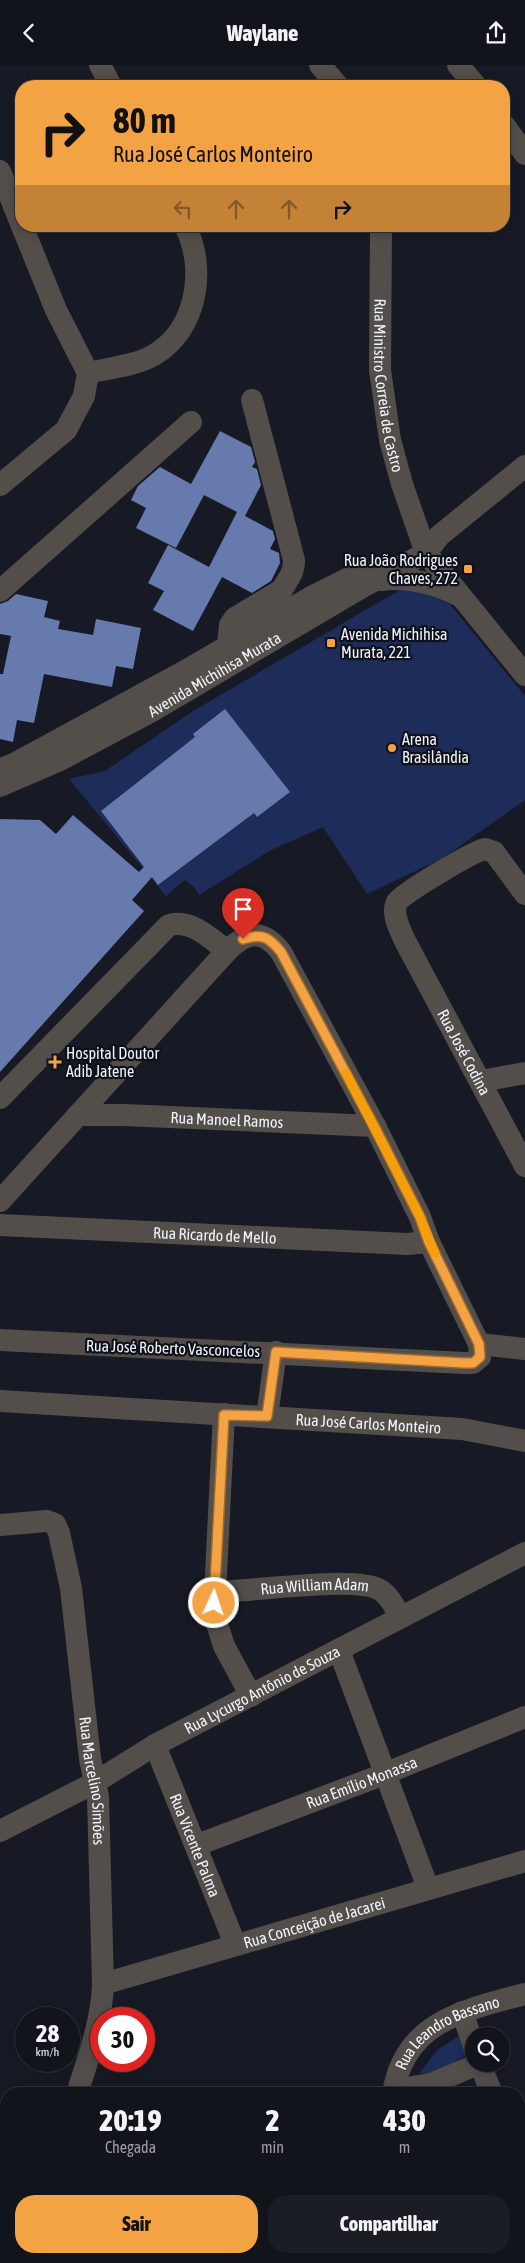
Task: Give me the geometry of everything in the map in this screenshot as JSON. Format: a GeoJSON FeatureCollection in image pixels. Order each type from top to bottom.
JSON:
{"type":"FeatureCollection","features":[{"type":"Feature","properties":{"kind":"street"},"geometry":{"type":"LineString","coordinates":[[100,65],[108,80]]}},
{"type":"Feature","properties":{"kind":"street"},"geometry":{"type":"LineString","coordinates":[[320,65],[333,80]]}},
{"type":"Feature","properties":{"kind":"street"},"geometry":{"type":"LineString","coordinates":[[458,65],[471,80]]}},
{"type":"Feature","properties":{"kind":"street"},"geometry":{"type":"LineString","coordinates":[[510,133],[525,154]]}},
{"type":"Feature","properties":{"kind":"street"},"geometry":{"type":"LineString","coordinates":[[0,171],[15,208]]}},
{"type":"Feature","properties":{"kind":"street"},"geometry":{"type":"LineString","coordinates":[[0,485],[66,430],[82,402],[88,373],[56,310],[25,232]]}},
{"type":"Feature","properties":{"kind":"street"},"geometry":{"type":"LineString","coordinates":[[88,373],[154,355],[177,335],[187,315],[197,286],[198,269],[188,232]]}},
{"type":"Feature","properties":{"kind":"street","name":"Rua Ministro Correia de Castro"},"geometry":{"type":"LineString","coordinates":[[381,232],[380,371],[390,440],[429,544]]}},
{"type":"Feature","properties":{"kind":"street"},"geometry":{"type":"LineString","coordinates":[[252,400],[294,560],[291,575],[280,591],[278,599],[281,615]]}},
{"type":"Feature","properties":{"kind":"street"},"geometry":{"type":"LineString","coordinates":[[0,591],[191,422]]}},
{"type":"Feature","properties":{"kind":"street"},"geometry":{"type":"LineString","coordinates":[[525,466],[429,544],[460,596],[525,675]]}},
{"type":"Feature","properties":{"kind":"street","name":"Avenida Michihisa Murata"},"geometry":{"type":"LineString","coordinates":[[0,786],[58,761],[152,711],[374,581],[429,544]]}},
{"type":"Feature","properties":{"kind":"street","name":"Avenida Michihisa Murata"},"geometry":{"type":"LineString","coordinates":[[0,769],[14,765],[90,723],[313,596],[429,544]]}},
{"type":"Feature","properties":{"kind":"street"},"geometry":{"type":"LineString","coordinates":[[374,581],[389,579],[414,580],[444,588],[460,596]]}},
{"type":"Feature","properties":{"kind":"street"},"geometry":{"type":"LineString","coordinates":[[228,646],[230,625],[235,618],[280,591]]}},
{"type":"Feature","properties":{"kind":"street","name":"Rua José Codina"},"geometry":{"type":"LineString","coordinates":[[525,894],[494,852],[482,849],[424,883],[397,902],[396,917],[404,939],[525,1166]]}},
{"type":"Feature","properties":{"kind":"street"},"geometry":{"type":"LineString","coordinates":[[0,1098],[169,925],[187,924],[227,951]]}},
{"type":"Feature","properties":{"kind":"street"},"geometry":{"type":"LineString","coordinates":[[0,1201],[227,951],[236,942],[252,936],[264,936],[281,952],[374,1126],[420,1217],[429,1242],[479,1344],[525,1349]]}},
{"type":"Feature","properties":{"kind":"street"},"geometry":{"type":"LineString","coordinates":[[481,1081],[525,1073]]}},
{"type":"Feature","properties":{"kind":"street","name":"Rua Manoel Ramos"},"geometry":{"type":"LineString","coordinates":[[78,1115],[124,1115],[374,1126]]}},
{"type":"Feature","properties":{"kind":"street","name":"Rua Ricardo de Mello"},"geometry":{"type":"LineString","coordinates":[[0,1225],[397,1243],[429,1242]]}},
{"type":"Feature","properties":{"kind":"street","name":"Rua José Roberto Vasconcelos"},"geometry":{"type":"LineString","coordinates":[[0,1340],[473,1363],[480,1359],[479,1344]]}},
{"type":"Feature","properties":{"kind":"street"},"geometry":{"type":"LineString","coordinates":[[267,1416],[276,1352]]}},
{"type":"Feature","properties":{"kind":"street","name":"Rua José Carlos Monteiro"},"geometry":{"type":"LineString","coordinates":[[0,1401],[462,1429],[525,1441]]}},
{"type":"Feature","properties":{"kind":"street"},"geometry":{"type":"LineString","coordinates":[[224,1415],[214,1614],[216,1626],[224,1646],[251,1696]]}},
{"type":"Feature","properties":{"kind":"street","name":"Rua Marcelino Simões"},"geometry":{"type":"LineString","coordinates":[[0,1525],[50,1522],[55,1524],[59,1533],[71,1588],[79,1677],[94,1783],[98,1797],[103,1984],[94,2035],[79,2087]]}},
{"type":"Feature","properties":{"kind":"street","name":"Rua Lycurgo Antônio de Souza"},"geometry":{"type":"LineString","coordinates":[[0,1831],[94,1783],[155,1745],[525,1553]]}},
{"type":"Feature","properties":{"kind":"street","name":"Rua William Adam"},"geometry":{"type":"LineString","coordinates":[[214,1592],[332,1584],[366,1585],[383,1591],[401,1617]]}},
{"type":"Feature","properties":{"kind":"street"},"geometry":{"type":"LineString","coordinates":[[339,1650],[428,1889]]}},
{"type":"Feature","properties":{"kind":"street","name":"Rua Emílio Monassa"},"geometry":{"type":"LineString","coordinates":[[197,1845],[211,1842],[525,1717]]}},
{"type":"Feature","properties":{"kind":"street","name":"Rua Vicente Palma"},"geometry":{"type":"LineString","coordinates":[[155,1745],[197,1845],[235,1944]]}},
{"type":"Feature","properties":{"kind":"street","name":"Rua Conceição de Jacarei"},"geometry":{"type":"LineString","coordinates":[[103,1984],[525,1861]]}},
{"type":"Feature","properties":{"kind":"street","name":"Rua Leandro Bassano"},"geometry":{"type":"LineString","coordinates":[[396,2087],[403,2062],[413,2044],[428,2030],[462,2012],[525,1994]]}},
{"type":"Feature","properties":{"kind":"street"},"geometry":{"type":"LineString","coordinates":[[462,2012],[467,2027]]}},
{"type":"Feature","properties":{"kind":"street"},"geometry":{"type":"LineString","coordinates":[[415,2087],[432,2083],[465,2070]]}},
{"type":"Feature","properties":{"kind":"street"},"geometry":{"type":"LineString","coordinates":[[482,2072],[489,2087]]}},
{"type":"Feature","properties":{"kind":"shaded area"},"geometry":{"type":"Polygon","coordinates":[[[405,587],[449,603],[525,696],[525,800],[443,858],[367,894],[323,827],[269,851],[199,895],[195,888],[185,880],[166,896],[69,779],[105,771],[193,711],[405,587]]]}},
{"type":"Feature","properties":{"kind":"shaded area"},"geometry":{"type":"Polygon","coordinates":[[[459,2036],[465,2048],[465,2056],[429,2077],[420,2073],[437,2050],[459,2036]]]}},
{"type":"Feature","properties":{"kind":"building"},"geometry":{"type":"Polygon","coordinates":[[[220,431],[251,447],[255,462],[252,467],[257,469],[261,485],[245,516],[273,531],[275,539],[270,549],[279,553],[280,563],[271,581],[252,593],[222,577],[193,631],[153,610],[164,591],[148,583],[168,545],[209,567],[237,512],[204,495],[176,548],[136,528],[146,508],[131,500],[138,486],[160,467],[191,484],[220,431]]]}},
{"type":"Feature","properties":{"kind":"building"},"geometry":{"type":"Polygon","coordinates":[[[16,594],[48,601],[44,617],[60,621],[58,629],[93,635],[96,619],[141,628],[133,669],[116,666],[112,687],[44,674],[34,723],[17,720],[13,742],[0,739],[0,674],[3,674],[11,636],[0,634],[0,604],[8,601],[16,594]]]}},
{"type":"Feature","properties":{"kind":"building"},"geometry":{"type":"Polygon","coordinates":[[[225,709],[290,792],[257,817],[254,813],[158,885],[152,877],[132,900],[144,911],[0,1072],[0,819],[40,820],[56,834],[73,815],[139,872],[144,867],[101,811],[195,737],[193,734],[225,709]]]}},
{"type":"Feature","properties":{"kind":"slow traffic"},"geometry":{"type":"LineString","coordinates":[[346,1073],[420,1217],[435,1253]]}},
{"type":"Feature","properties":{"kind":"place","name":"Rua João Rodrigues Chaves, 272"},"geometry":{"type":"Point","coordinates":[468,569]}},
{"type":"Feature","properties":{"kind":"place","name":"Avenida Michihisa Murata, 221"},"geometry":{"type":"Point","coordinates":[331,643]}},
{"type":"Feature","properties":{"kind":"place","name":"Arena Brasilândia"},"geometry":{"type":"Point","coordinates":[392,748]}},
{"type":"Feature","properties":{"kind":"place","name":"Hospital Doutor Adib Jatene"},"geometry":{"type":"Point","coordinates":[55,1062]}},
{"type":"Feature","properties":{"kind":"route"},"geometry":{"type":"LineString","coordinates":[[214,1603],[224,1415],[267,1416],[276,1352],[464,1363],[473,1363],[480,1359],[479,1344],[429,1242],[420,1217],[374,1126],[281,952],[268,937],[252,936],[243,939]]}}]}
